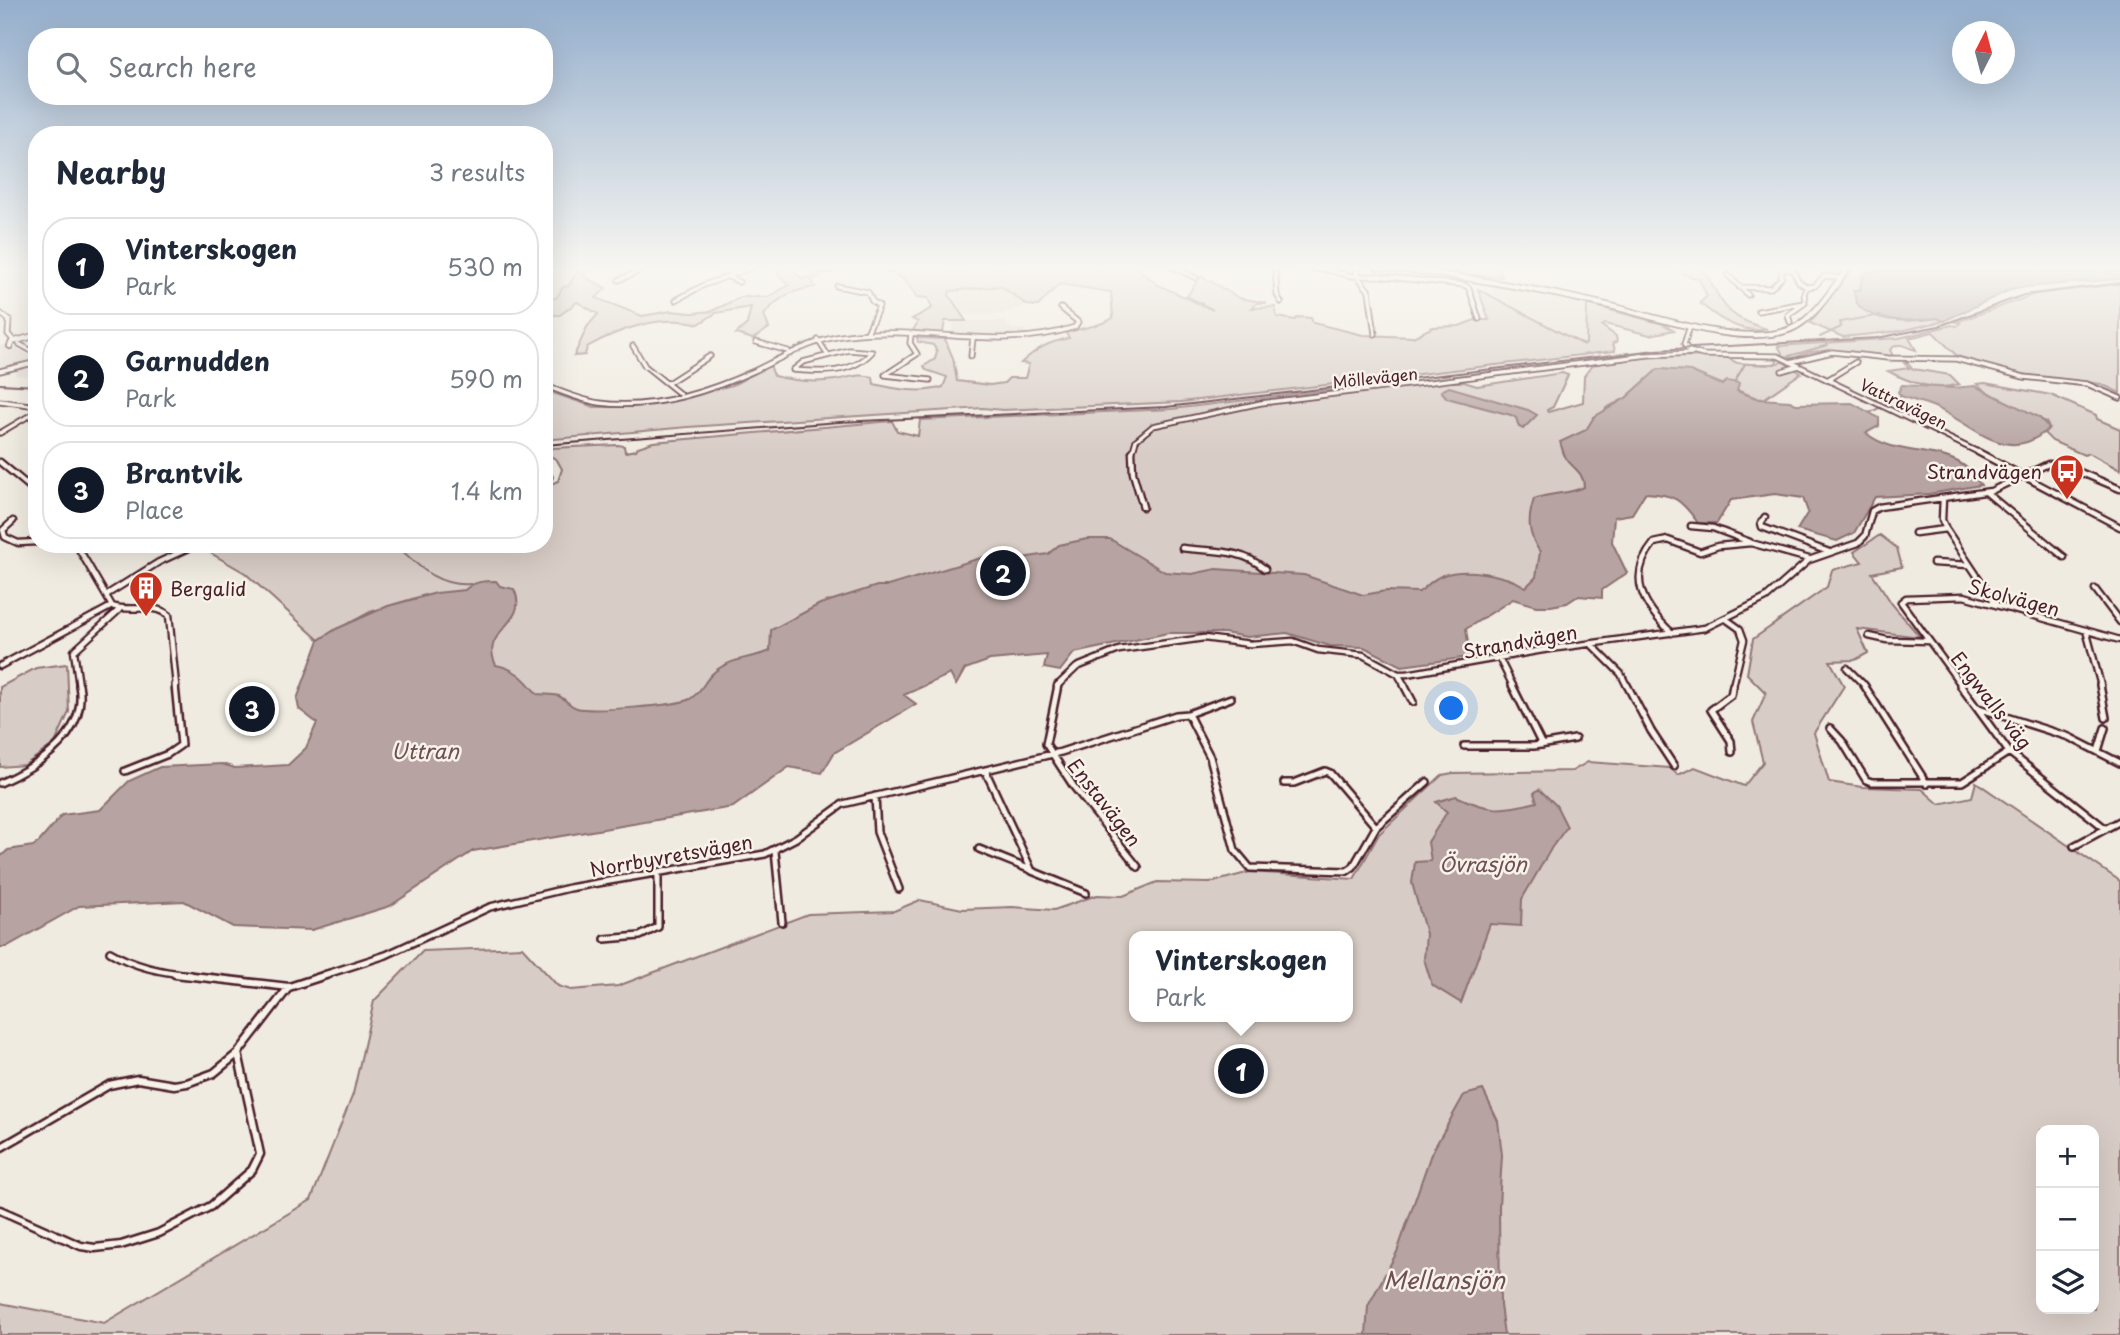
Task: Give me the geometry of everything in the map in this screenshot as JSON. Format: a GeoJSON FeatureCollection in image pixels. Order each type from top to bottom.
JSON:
{"type":"FeatureCollection","features":[{"type":"Feature","properties":{"kind":"main road"},"geometry":{"type":"LineString","coordinates":[[1691,329],[1730,334],[1786,329]]}},
{"type":"Feature","properties":{"kind":"main road"},"geometry":{"type":"LineString","coordinates":[[18,342],[28,338]]}},
{"type":"Feature","properties":{"kind":"street"},"geometry":{"type":"LineString","coordinates":[[8,329],[8,334],[28,348]]}},
{"type":"Feature","properties":{"kind":"street"},"geometry":{"type":"LineString","coordinates":[[867,333],[869,329]]}},
{"type":"Feature","properties":{"kind":"street"},"geometry":{"type":"LineString","coordinates":[[553,387],[589,401],[627,404],[734,380],[788,351],[818,340],[867,333],[1014,338],[1063,329]]}},
{"type":"Feature","properties":{"kind":"street"},"geometry":{"type":"LineString","coordinates":[[1374,329],[1375,334]]}},
{"type":"Feature","properties":{"kind":"street"},"geometry":{"type":"LineString","coordinates":[[1689,329],[1684,344],[1693,353]]}},
{"type":"Feature","properties":{"kind":"street"},"geometry":{"type":"LineString","coordinates":[[912,335],[910,343],[916,354],[885,376],[930,380]]}},
{"type":"Feature","properties":{"kind":"street"},"geometry":{"type":"LineString","coordinates":[[971,356],[973,338]]}},
{"type":"Feature","properties":{"kind":"street"},"geometry":{"type":"LineString","coordinates":[[818,340],[827,354]]}},
{"type":"Feature","properties":{"kind":"street"},"geometry":{"type":"LineString","coordinates":[[756,342],[788,351]]}},
{"type":"Feature","properties":{"kind":"street"},"geometry":{"type":"LineString","coordinates":[[633,346],[645,366],[681,394]]}},
{"type":"Feature","properties":{"kind":"street"},"geometry":{"type":"LineString","coordinates":[[849,350],[872,352],[859,363],[838,371],[793,370],[803,362],[827,354],[849,350]]}},
{"type":"Feature","properties":{"kind":"street"},"geometry":{"type":"LineString","coordinates":[[1790,362],[1832,352],[1888,358],[1956,359],[2024,377],[2094,385],[2120,398]]}},
{"type":"Feature","properties":{"kind":"street","name":"Vattravägen"},"geometry":{"type":"LineString","coordinates":[[1693,353],[1770,354],[1790,362],[2024,474],[2120,527]]}},
{"type":"Feature","properties":{"kind":"street","name":"Möllevägen"},"geometry":{"type":"LineString","coordinates":[[1143,507],[1131,461],[1133,444],[1139,433],[1153,426],[1269,401],[1648,355],[1693,353]]}},
{"type":"Feature","properties":{"kind":"street"},"geometry":{"type":"LineString","coordinates":[[668,383],[710,356]]}},
{"type":"Feature","properties":{"kind":"street"},"geometry":{"type":"LineString","coordinates":[[1827,380],[1856,362]]}},
{"type":"Feature","properties":{"kind":"street"},"geometry":{"type":"LineString","coordinates":[[0,371],[28,364]]}},
{"type":"Feature","properties":{"kind":"street"},"geometry":{"type":"LineString","coordinates":[[1782,371],[1798,368]]}},
{"type":"Feature","properties":{"kind":"street"},"geometry":{"type":"LineString","coordinates":[[0,401],[28,406]]}},
{"type":"Feature","properties":{"kind":"street"},"geometry":{"type":"LineString","coordinates":[[0,433],[28,414]]}},
{"type":"Feature","properties":{"kind":"street"},"geometry":{"type":"LineString","coordinates":[[0,462],[28,486]]}},
{"type":"Feature","properties":{"kind":"street","name":"Strandvägen"},"geometry":{"type":"LineString","coordinates":[[1398,674],[1704,628],[1766,598],[1810,560],[1858,543],[1866,536],[1872,511],[1879,507],[1986,492],[2024,474],[2054,464],[2120,489]]}},
{"type":"Feature","properties":{"kind":"street"},"geometry":{"type":"LineString","coordinates":[[1986,492],[2064,557]]}},
{"type":"Feature","properties":{"kind":"street"},"geometry":{"type":"LineString","coordinates":[[1943,498],[1942,520],[1946,529],[1996,605]]}},
{"type":"Feature","properties":{"kind":"street"},"geometry":{"type":"LineString","coordinates":[[1765,517],[1761,525],[1767,530],[1830,553]]}},
{"type":"Feature","properties":{"kind":"street"},"geometry":{"type":"LineString","coordinates":[[13,521],[3,530],[5,537],[18,543],[28,542]]}},
{"type":"Feature","properties":{"kind":"street"},"geometry":{"type":"LineString","coordinates":[[1691,526],[1713,528],[1810,560]]}},
{"type":"Feature","properties":{"kind":"street"},"geometry":{"type":"LineString","coordinates":[[1914,533],[1946,529]]}},
{"type":"Feature","properties":{"kind":"street"},"geometry":{"type":"LineString","coordinates":[[1672,633],[1655,619],[1640,587],[1640,568],[1649,548],[1660,540],[1700,552],[1718,546],[1751,542]]}},
{"type":"Feature","properties":{"kind":"street"},"geometry":{"type":"LineString","coordinates":[[1182,548],[1201,552],[1240,551],[1265,569]]}},
{"type":"Feature","properties":{"kind":"street"},"geometry":{"type":"LineString","coordinates":[[81,553],[112,606],[119,610],[157,608],[169,615],[181,746],[125,771]]}},
{"type":"Feature","properties":{"kind":"street"},"geometry":{"type":"LineString","coordinates":[[106,595],[178,553]]}},
{"type":"Feature","properties":{"kind":"street"},"geometry":{"type":"LineString","coordinates":[[1933,563],[1970,565]]}},
{"type":"Feature","properties":{"kind":"street"},"geometry":{"type":"LineString","coordinates":[[2095,589],[2120,622]]}},
{"type":"Feature","properties":{"kind":"street","name":"Skolvägen"},"geometry":{"type":"LineString","coordinates":[[1901,602],[1906,598],[1955,596],[2120,640]]}},
{"type":"Feature","properties":{"kind":"street","name":"Engwalls väg"},"geometry":{"type":"LineString","coordinates":[[1901,602],[2009,752],[2106,829]]}},
{"type":"Feature","properties":{"kind":"street"},"geometry":{"type":"LineString","coordinates":[[0,666],[112,606]]}},
{"type":"Feature","properties":{"kind":"street"},"geometry":{"type":"LineString","coordinates":[[0,783],[55,752],[69,732],[81,704],[73,664],[74,651],[119,610]]}},
{"type":"Feature","properties":{"kind":"street"},"geometry":{"type":"LineString","coordinates":[[1726,619],[1740,629],[1744,640],[1731,695],[1711,710],[1716,723],[1732,742],[1732,752]]}},
{"type":"Feature","properties":{"kind":"street"},"geometry":{"type":"LineString","coordinates":[[2086,630],[2106,707],[2106,718]]}},
{"type":"Feature","properties":{"kind":"street"},"geometry":{"type":"LineString","coordinates":[[1869,636],[1887,640],[1928,641]]}},
{"type":"Feature","properties":{"kind":"street"},"geometry":{"type":"LineString","coordinates":[[1050,754],[1046,744],[1058,683],[1077,667],[1119,650],[1204,638],[1250,644],[1293,641],[1318,650],[1363,655],[1398,674],[1413,702]]}},
{"type":"Feature","properties":{"kind":"street"},"geometry":{"type":"LineString","coordinates":[[1591,643],[1621,674],[1651,731],[1674,766]]}},
{"type":"Feature","properties":{"kind":"street"},"geometry":{"type":"LineString","coordinates":[[1499,658],[1542,746]]}},
{"type":"Feature","properties":{"kind":"street"},"geometry":{"type":"LineString","coordinates":[[1847,668],[1864,685],[1927,784]]}},
{"type":"Feature","properties":{"kind":"street","name":"Norrbyvretsvägen"},"geometry":{"type":"LineString","coordinates":[[110,952],[147,970],[289,987],[386,956],[489,908],[547,892],[775,851],[802,836],[843,804],[1050,754],[1188,714],[1231,698]]}},
{"type":"Feature","properties":{"kind":"street"},"geometry":{"type":"LineString","coordinates":[[1977,708],[2064,735],[2120,763]]}},
{"type":"Feature","properties":{"kind":"street"},"geometry":{"type":"LineString","coordinates":[[1188,714],[1212,763],[1225,823],[1241,862],[1250,868],[1347,872],[1353,867],[1376,827],[1427,782]]}},
{"type":"Feature","properties":{"kind":"street"},"geometry":{"type":"LineString","coordinates":[[1830,728],[1842,741],[1866,780],[1872,782],[1962,782],[2009,752]]}},
{"type":"Feature","properties":{"kind":"street"},"geometry":{"type":"LineString","coordinates":[[2098,751],[2105,728]]}},
{"type":"Feature","properties":{"kind":"street"},"geometry":{"type":"LineString","coordinates":[[69,732],[70,742]]}},
{"type":"Feature","properties":{"kind":"street"},"geometry":{"type":"LineString","coordinates":[[1464,746],[1542,746],[1575,739]]}},
{"type":"Feature","properties":{"kind":"street","name":"Enstavägen"},"geometry":{"type":"LineString","coordinates":[[1050,754],[1138,867]]}},
{"type":"Feature","properties":{"kind":"street"},"geometry":{"type":"LineString","coordinates":[[985,770],[1032,871]]}},
{"type":"Feature","properties":{"kind":"street"},"geometry":{"type":"LineString","coordinates":[[1284,783],[1294,783],[1325,771],[1330,773],[1376,827]]}},
{"type":"Feature","properties":{"kind":"street"},"geometry":{"type":"LineString","coordinates":[[875,796],[872,813],[875,827],[899,889]]}},
{"type":"Feature","properties":{"kind":"street"},"geometry":{"type":"LineString","coordinates":[[2074,846],[2120,821]]}},
{"type":"Feature","properties":{"kind":"street"},"geometry":{"type":"LineString","coordinates":[[979,849],[1086,893]]}},
{"type":"Feature","properties":{"kind":"street"},"geometry":{"type":"LineString","coordinates":[[775,851],[782,922]]}},
{"type":"Feature","properties":{"kind":"street"},"geometry":{"type":"LineString","coordinates":[[605,939],[650,934],[658,927],[656,884],[659,873]]}},
{"type":"Feature","properties":{"kind":"street"},"geometry":{"type":"LineString","coordinates":[[0,1148],[109,1085],[138,1079],[174,1085],[214,1073],[238,1053],[289,987]]}},
{"type":"Feature","properties":{"kind":"street"},"geometry":{"type":"LineString","coordinates":[[0,1210],[34,1222],[81,1246],[95,1248],[121,1245],[159,1233],[211,1206],[252,1170],[260,1154],[238,1053]]}},
{"type":"Feature","properties":{"kind":"shaded area"},"geometry":{"type":"Polygon","coordinates":[[[586,329],[625,329],[587,347],[585,355],[574,356],[586,329]]]}},
{"type":"Feature","properties":{"kind":"shaded area"},"geometry":{"type":"Polygon","coordinates":[[[741,329],[767,329],[753,339],[736,334],[741,329]]]}},
{"type":"Feature","properties":{"kind":"shaded area"},"geometry":{"type":"Polygon","coordinates":[[[914,329],[944,329],[943,333],[912,332],[914,329]]]}},
{"type":"Feature","properties":{"kind":"shaded area"},"geometry":{"type":"Polygon","coordinates":[[[952,329],[1026,329],[1025,335],[951,333],[952,329]]]}},
{"type":"Feature","properties":{"kind":"shaded area"},"geometry":{"type":"Polygon","coordinates":[[[1079,329],[1339,329],[1363,335],[1413,337],[1428,329],[1554,329],[1584,345],[1586,329],[1607,329],[1616,336],[1617,342],[1613,343],[1615,351],[1181,402],[1003,410],[983,408],[688,427],[553,439],[553,393],[594,407],[635,407],[733,385],[770,365],[774,376],[797,380],[827,381],[863,376],[873,377],[874,384],[900,389],[926,390],[943,387],[947,377],[926,370],[924,366],[935,359],[937,351],[933,345],[918,342],[917,338],[945,339],[953,358],[957,381],[990,385],[1004,383],[1009,378],[1025,378],[1029,364],[1021,363],[1049,344],[1069,338],[1066,333],[1079,329]]]}},
{"type":"Feature","properties":{"kind":"shaded area"},"geometry":{"type":"Polygon","coordinates":[[[1557,329],[1586,329],[1586,345],[1557,329]]]}},
{"type":"Feature","properties":{"kind":"shaded area"},"geometry":{"type":"Polygon","coordinates":[[[1627,329],[1673,329],[1650,335],[1627,329]]]}},
{"type":"Feature","properties":{"kind":"shaded area"},"geometry":{"type":"Polygon","coordinates":[[[1825,329],[1907,329],[1900,331],[1843,337],[1825,329]]]}},
{"type":"Feature","properties":{"kind":"shaded area"},"geometry":{"type":"Polygon","coordinates":[[[1934,329],[2120,329],[2120,393],[2101,384],[2015,373],[1957,356],[1933,332],[1909,338],[1916,350],[1902,345],[1893,347],[1890,350],[1893,356],[1834,350],[1810,352],[1794,358],[1784,356],[1778,346],[1899,338],[1934,329]]]}},
{"type":"Feature","properties":{"kind":"shaded area"},"geometry":{"type":"Polygon","coordinates":[[[0,345],[28,354],[28,376],[15,375],[16,371],[0,370],[0,345]]]}},
{"type":"Feature","properties":{"kind":"shaded area"},"geometry":{"type":"Polygon","coordinates":[[[1659,356],[1726,357],[1737,363],[1766,365],[1783,362],[1801,373],[1765,398],[1759,399],[1690,371],[1658,369],[1626,398],[1606,408],[1611,501],[1558,594],[1251,604],[524,751],[425,595],[370,612],[319,640],[245,573],[210,553],[553,553],[553,483],[558,481],[562,469],[553,458],[553,448],[618,445],[624,446],[625,452],[653,442],[892,421],[897,431],[918,436],[920,420],[1172,409],[1329,390],[1425,382],[1464,382],[1477,386],[1562,373],[1568,375],[1548,412],[1583,402],[1584,376],[1593,364],[1659,356]]]}},
{"type":"Feature","properties":{"kind":"shaded area"},"geometry":{"type":"Polygon","coordinates":[[[1907,362],[1913,369],[1950,375],[1959,384],[1941,387],[1923,385],[1888,371],[1909,368],[1904,363],[1907,362]]]}},
{"type":"Feature","properties":{"kind":"shaded area"},"geometry":{"type":"Polygon","coordinates":[[[1985,383],[2051,395],[2120,429],[2120,470],[2089,453],[2084,455],[2052,441],[2044,433],[2049,428],[2046,422],[1990,395],[1977,384],[1985,383]]]}},
{"type":"Feature","properties":{"kind":"shaded area"},"geometry":{"type":"Polygon","coordinates":[[[1880,535],[1897,548],[1902,567],[1872,573],[1892,604],[1920,637],[1857,629],[1868,653],[1855,660],[1830,661],[1844,686],[1814,733],[1829,782],[1862,787],[1922,789],[1939,804],[1972,797],[1976,782],[2120,881],[2120,1335],[0,1335],[0,1303],[104,1323],[311,1200],[353,1094],[374,1001],[423,951],[522,947],[558,986],[571,990],[618,986],[808,914],[894,911],[920,900],[962,909],[1012,907],[1054,910],[1097,895],[1123,896],[1157,882],[1209,883],[1250,872],[1354,879],[1379,834],[1442,775],[1453,773],[1572,771],[1588,762],[1670,768],[1678,775],[1695,767],[1744,786],[1763,762],[1753,722],[1766,693],[1747,674],[1753,639],[1827,587],[1832,570],[1862,562],[1854,552],[1880,535]]]}},
{"type":"Feature","properties":{"kind":"shaded area"},"geometry":{"type":"Polygon","coordinates":[[[67,664],[69,712],[55,743],[25,765],[0,767],[0,687],[36,668],[67,664]]]}},
{"type":"Feature","properties":{"kind":"water","name":"Uttran"},"geometry":{"type":"Polygon","coordinates":[[[1658,369],[1690,371],[1722,385],[1727,381],[1739,383],[1737,391],[1759,399],[1790,401],[1796,404],[1852,403],[1879,418],[1879,426],[1866,433],[1877,440],[1890,446],[1956,461],[1967,468],[1981,485],[1929,494],[1875,497],[1854,533],[1837,541],[1797,530],[1808,512],[1803,498],[1775,494],[1731,500],[1717,523],[1698,523],[1676,499],[1645,493],[1632,514],[1614,517],[1612,542],[1627,573],[1602,590],[1602,598],[1578,596],[1567,603],[1551,606],[1536,606],[1513,599],[1466,629],[1470,657],[1402,666],[1364,647],[1330,646],[1287,633],[1247,637],[1224,633],[1168,633],[1074,653],[1060,671],[1044,668],[1047,655],[990,660],[965,669],[956,685],[950,674],[904,695],[916,704],[834,753],[822,773],[789,767],[733,807],[473,851],[390,906],[312,930],[233,927],[184,901],[79,906],[6,947],[0,947],[0,857],[8,850],[33,846],[39,842],[62,815],[100,810],[129,781],[160,767],[222,764],[235,768],[288,765],[306,748],[317,723],[299,709],[297,699],[319,640],[336,629],[388,606],[436,593],[465,590],[483,581],[496,581],[500,586],[514,589],[516,611],[494,643],[492,653],[496,665],[519,675],[537,694],[559,696],[577,708],[599,709],[652,706],[690,699],[717,669],[770,651],[771,630],[820,604],[984,557],[1022,558],[1048,554],[1059,545],[1087,539],[1110,539],[1165,572],[1192,574],[1216,569],[1304,575],[1363,595],[1386,591],[1419,592],[1438,577],[1461,572],[1496,575],[1526,587],[1536,577],[1540,552],[1530,527],[1534,499],[1584,487],[1582,478],[1565,456],[1560,442],[1586,430],[1594,417],[1626,398],[1658,369]]]}},
{"type":"Feature","properties":{"kind":"water"},"geometry":{"type":"Polygon","coordinates":[[[1902,385],[1952,388],[1975,386],[2039,417],[2049,428],[2033,439],[2018,444],[2003,443],[1932,406],[1901,396],[1898,392],[1902,385]]]}},
{"type":"Feature","properties":{"kind":"water"},"geometry":{"type":"Polygon","coordinates":[[[1449,387],[1537,415],[1523,429],[1511,415],[1447,398],[1441,391],[1449,387]]]}},
{"type":"Feature","properties":{"kind":"water","name":"Övrasjön"},"geometry":{"type":"Polygon","coordinates":[[[1539,789],[1556,805],[1567,827],[1552,847],[1522,899],[1521,926],[1490,924],[1461,1003],[1432,985],[1424,959],[1426,934],[1412,883],[1415,862],[1431,861],[1428,842],[1447,812],[1436,802],[1456,796],[1487,807],[1514,807],[1537,802],[1534,793],[1539,789]]]}},
{"type":"Feature","properties":{"kind":"water","name":"Mellansjön"},"geometry":{"type":"Polygon","coordinates":[[[1483,1090],[1498,1121],[1502,1155],[1499,1206],[1500,1305],[1504,1335],[1366,1335],[1368,1306],[1397,1252],[1431,1154],[1464,1095],[1483,1090]]]}},
{"type":"Feature","properties":{"kind":"waterway"},"geometry":{"type":"LineString","coordinates":[[1820,337],[1836,329]]}},
{"type":"Feature","properties":{"kind":"waterway"},"geometry":{"type":"LineString","coordinates":[[1789,356],[1828,345],[1826,343]]}},
{"type":"Feature","properties":{"kind":"waterway"},"geometry":{"type":"LineString","coordinates":[[1735,381],[1745,364],[1775,364],[1778,359]]}},
{"type":"Feature","properties":{"kind":"waterway"},"geometry":{"type":"LineString","coordinates":[[1885,404],[1901,396]]}},
{"type":"Feature","properties":{"kind":"waterway"},"geometry":{"type":"LineString","coordinates":[[1871,412],[1879,408]]}},
{"type":"Feature","properties":{"kind":"waterway"},"geometry":{"type":"LineString","coordinates":[[405,553],[438,578],[448,582],[471,584]]}},
{"type":"Feature","properties":{"kind":"railway"},"geometry":{"type":"LineString","coordinates":[[553,444],[839,422],[1166,407],[1656,350],[1877,338],[1922,329]]}},
{"type":"Feature","properties":{"kind":"railway"},"geometry":{"type":"LineString","coordinates":[[0,384],[28,386]]}},
{"type":"Feature","properties":{"kind":"place","name":"Strandvägen"},"geometry":{"type":"Point","coordinates":[2067,501]}},
{"type":"Feature","properties":{"kind":"place","name":"Garnudden"},"geometry":{"type":"Point","coordinates":[1003,573]}},
{"type":"Feature","properties":{"kind":"place","name":"Bergalid"},"geometry":{"type":"Point","coordinates":[146,618]}},
{"type":"Feature","properties":{"kind":"place","name":"Brantvik"},"geometry":{"type":"Point","coordinates":[252,709]}},
{"type":"Feature","properties":{"kind":"place","name":"Vinterskogen"},"geometry":{"type":"Point","coordinates":[1241,1071]}}]}
